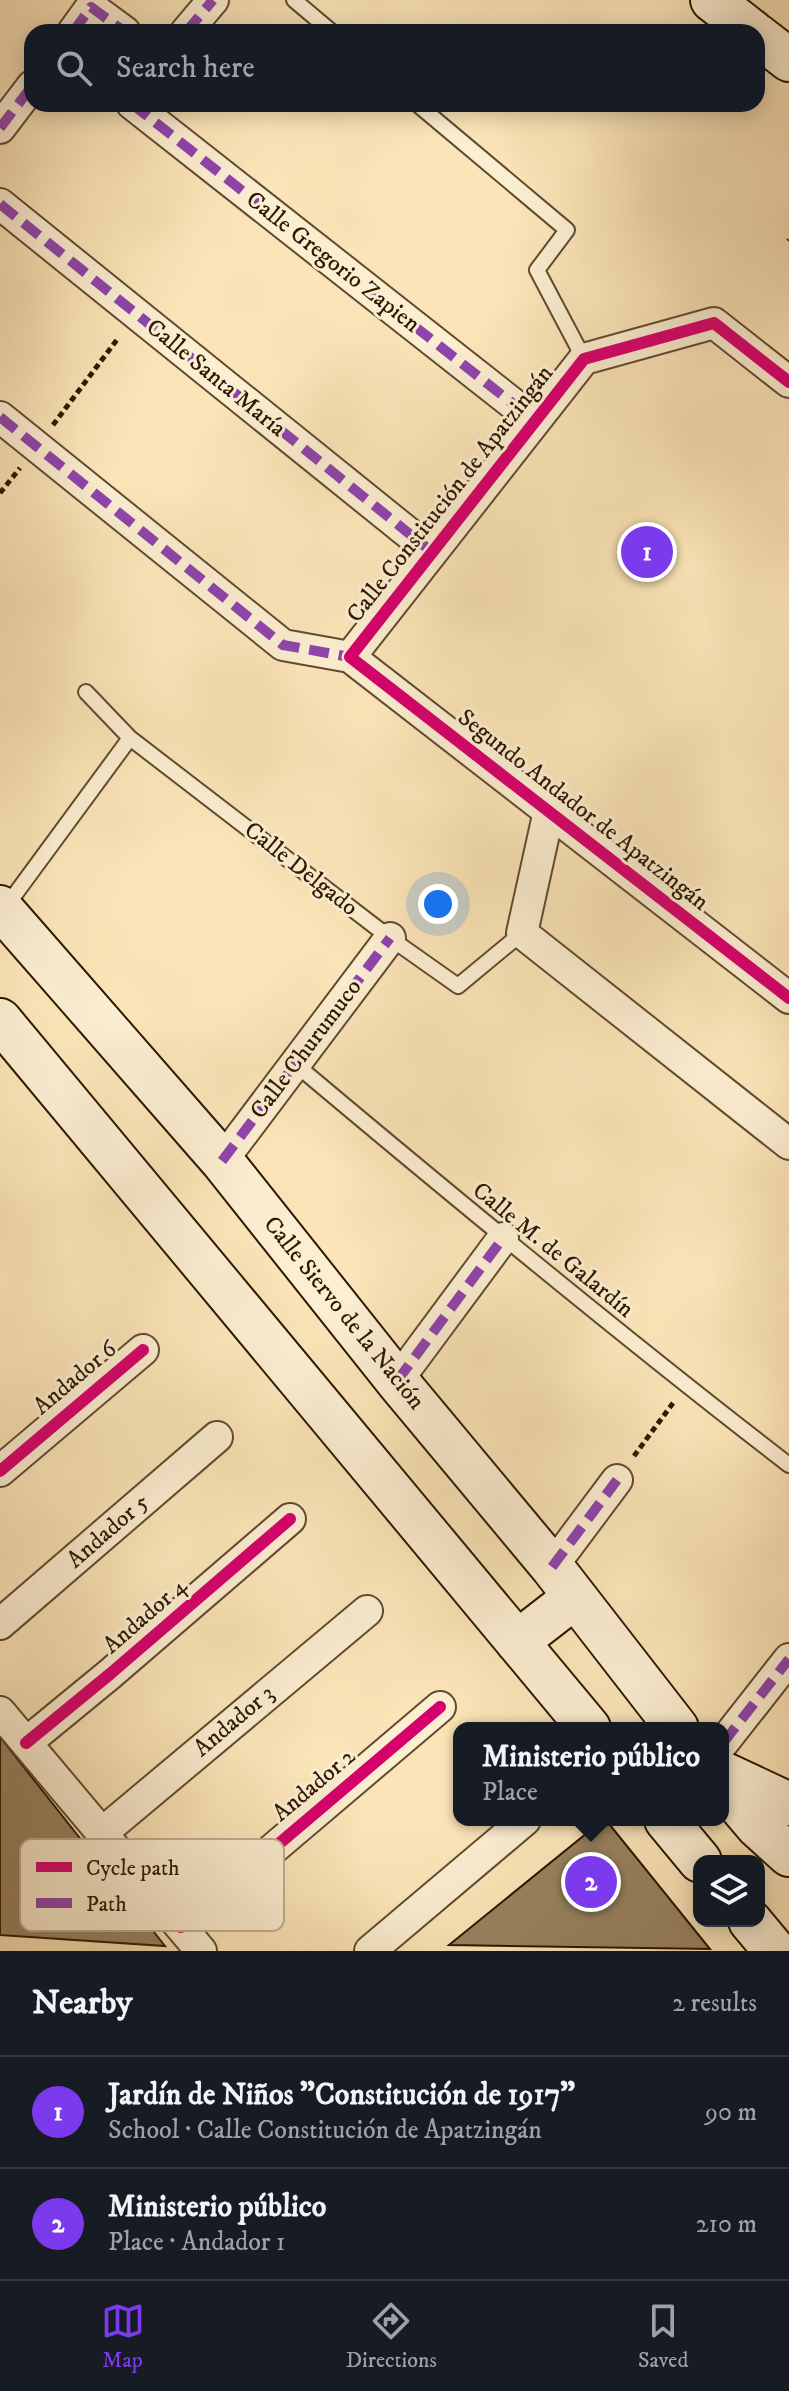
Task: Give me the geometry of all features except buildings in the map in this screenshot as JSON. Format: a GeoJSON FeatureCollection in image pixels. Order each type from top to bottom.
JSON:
{"type":"FeatureCollection","features":[{"type":"Feature","properties":{"kind":"main road"},"geometry":{"type":"LineString","coordinates":[[712,0],[743,24]]}},
{"type":"Feature","properties":{"kind":"main road"},"geometry":{"type":"LineString","coordinates":[[765,41],[789,60]]}},
{"type":"Feature","properties":{"kind":"main road","name":"Calle Siervo de la Nación"},"geometry":{"type":"LineString","coordinates":[[2,909],[222,1161],[672,1722]]}},
{"type":"Feature","properties":{"kind":"main road"},"geometry":{"type":"LineString","coordinates":[[0,1020],[584,1722]]}},
{"type":"Feature","properties":{"kind":"main road"},"geometry":{"type":"LineString","coordinates":[[517,1642],[563,1582]]}},
{"type":"Feature","properties":{"kind":"main road"},"geometry":{"type":"LineString","coordinates":[[729,1776],[789,1804]]}},
{"type":"Feature","properties":{"kind":"main road"},"geometry":{"type":"LineString","coordinates":[[729,1793],[758,1827],[789,1855]]}},
{"type":"Feature","properties":{"kind":"main road"},"geometry":{"type":"LineString","coordinates":[[671,1826],[695,1855]]}},
{"type":"Feature","properties":{"kind":"main road"},"geometry":{"type":"LineString","coordinates":[[755,1927],[775,1951]]}},
{"type":"Feature","properties":{"kind":"street"},"geometry":{"type":"LineString","coordinates":[[193,24],[213,0]]}},
{"type":"Feature","properties":{"kind":"street"},"geometry":{"type":"LineString","coordinates":[[79,24],[91,7],[114,24]]}},
{"type":"Feature","properties":{"kind":"street"},"geometry":{"type":"LineString","coordinates":[[0,128],[24,96]]}},
{"type":"Feature","properties":{"kind":"street","name":"Calle Gregorio Zapien"},"geometry":{"type":"LineString","coordinates":[[142,112],[535,421]]}},
{"type":"Feature","properties":{"kind":"street","name":"Calle Santa María"},"geometry":{"type":"LineString","coordinates":[[0,204],[432,552]]}},
{"type":"Feature","properties":{"kind":"street"},"geometry":{"type":"LineString","coordinates":[[584,359],[714,323],[789,382]]}},
{"type":"Feature","properties":{"kind":"street","name":"Calle Constitución de Apatzingán"},"geometry":{"type":"LineString","coordinates":[[350,657],[584,359]]}},
{"type":"Feature","properties":{"kind":"street","name":"Segundo Andador de Apatzingán"},"geometry":{"type":"LineString","coordinates":[[0,417],[283,645],[350,657],[789,998]]}},
{"type":"Feature","properties":{"kind":"street"},"geometry":{"type":"LineString","coordinates":[[549,811],[522,933],[789,1144]]}},
{"type":"Feature","properties":{"kind":"street","name":"Calle Churumuco"},"geometry":{"type":"LineString","coordinates":[[222,1161],[390,938]]}},
{"type":"Feature","properties":{"kind":"street"},"geometry":{"type":"LineString","coordinates":[[397,1381],[503,1238]]}},
{"type":"Feature","properties":{"kind":"street","name":"Andador 6"},"geometry":{"type":"LineString","coordinates":[[0,1471],[143,1350]]}},
{"type":"Feature","properties":{"kind":"street","name":"Andador 5"},"geometry":{"type":"LineString","coordinates":[[0,1624],[217,1437]]}},
{"type":"Feature","properties":{"kind":"street"},"geometry":{"type":"LineString","coordinates":[[563,1582],[617,1480]]}},
{"type":"Feature","properties":{"kind":"street","name":"Andador 4"},"geometry":{"type":"LineString","coordinates":[[26,1743],[290,1519]]}},
{"type":"Feature","properties":{"kind":"street","name":"Andador 3"},"geometry":{"type":"LineString","coordinates":[[102,1833],[367,1611]]}},
{"type":"Feature","properties":{"kind":"street"},"geometry":{"type":"LineString","coordinates":[[729,1735],[789,1659]]}},
{"type":"Feature","properties":{"kind":"street","name":"Andador 2"},"geometry":{"type":"LineString","coordinates":[[284,1840],[440,1707]]}},
{"type":"Feature","properties":{"kind":"street"},"geometry":{"type":"LineString","coordinates":[[0,1712],[107,1839]]}},
{"type":"Feature","properties":{"kind":"street"},"geometry":{"type":"LineString","coordinates":[[370,1951],[518,1826]]}},
{"type":"Feature","properties":{"kind":"street"},"geometry":{"type":"LineString","coordinates":[[184,1931],[201,1951]]}},
{"type":"Feature","properties":{"kind":"lane"},"geometry":{"type":"LineString","coordinates":[[294,0],[322,24]]}},
{"type":"Feature","properties":{"kind":"lane"},"geometry":{"type":"LineString","coordinates":[[427,112],[567,230],[537,270],[584,359]]}},
{"type":"Feature","properties":{"kind":"lane","name":"Calle Delgado"},"geometry":{"type":"LineString","coordinates":[[86,692],[130,738],[390,938],[458,986],[522,933]]}},
{"type":"Feature","properties":{"kind":"lane"},"geometry":{"type":"LineString","coordinates":[[2,909],[130,738]]}},
{"type":"Feature","properties":{"kind":"lane","name":"Calle M. de Galardín"},"geometry":{"type":"LineString","coordinates":[[294,1063],[503,1238],[789,1465]]}},
{"type":"Feature","properties":{"kind":"path"},"geometry":{"type":"LineString","coordinates":[[0,493],[137,314]]}},
{"type":"Feature","properties":{"kind":"path"},"geometry":{"type":"LineString","coordinates":[[617,1480],[686,1386]]}},
{"type":"Feature","properties":{"kind":"marked path"},"geometry":{"type":"LineString","coordinates":[[193,24],[213,0]]}},
{"type":"Feature","properties":{"kind":"marked path"},"geometry":{"type":"LineString","coordinates":[[79,24],[91,7],[114,24]]}},
{"type":"Feature","properties":{"kind":"marked path"},"geometry":{"type":"LineString","coordinates":[[0,128],[24,96]]}},
{"type":"Feature","properties":{"kind":"marked path"},"geometry":{"type":"LineString","coordinates":[[142,112],[535,421]]}},
{"type":"Feature","properties":{"kind":"marked path"},"geometry":{"type":"LineString","coordinates":[[0,204],[432,552]]}},
{"type":"Feature","properties":{"kind":"marked path"},"geometry":{"type":"LineString","coordinates":[[0,417],[283,645],[350,657]]}},
{"type":"Feature","properties":{"kind":"marked path"},"geometry":{"type":"LineString","coordinates":[[222,1161],[390,938]]}},
{"type":"Feature","properties":{"kind":"marked path"},"geometry":{"type":"LineString","coordinates":[[397,1381],[503,1238]]}},
{"type":"Feature","properties":{"kind":"marked path"},"geometry":{"type":"LineString","coordinates":[[552,1567],[617,1480]]}},
{"type":"Feature","properties":{"kind":"marked path"},"geometry":{"type":"LineString","coordinates":[[729,1735],[789,1659]]}},
{"type":"Feature","properties":{"kind":"cycle path"},"geometry":{"type":"LineString","coordinates":[[789,382],[714,323],[584,359],[350,657],[789,998]]}},
{"type":"Feature","properties":{"kind":"cycle path"},"geometry":{"type":"LineString","coordinates":[[0,1471],[143,1350]]}},
{"type":"Feature","properties":{"kind":"cycle path"},"geometry":{"type":"LineString","coordinates":[[26,1743],[290,1519]]}},
{"type":"Feature","properties":{"kind":"cycle path"},"geometry":{"type":"LineString","coordinates":[[284,1840],[440,1707]]}},
{"type":"Feature","properties":{"kind":"place","name":"Jardín de Niños \"Constitución de 1917\""},"geometry":{"type":"Point","coordinates":[647,552]}},
{"type":"Feature","properties":{"kind":"place","name":"Ministerio público"},"geometry":{"type":"Point","coordinates":[591,1882]}}]}
